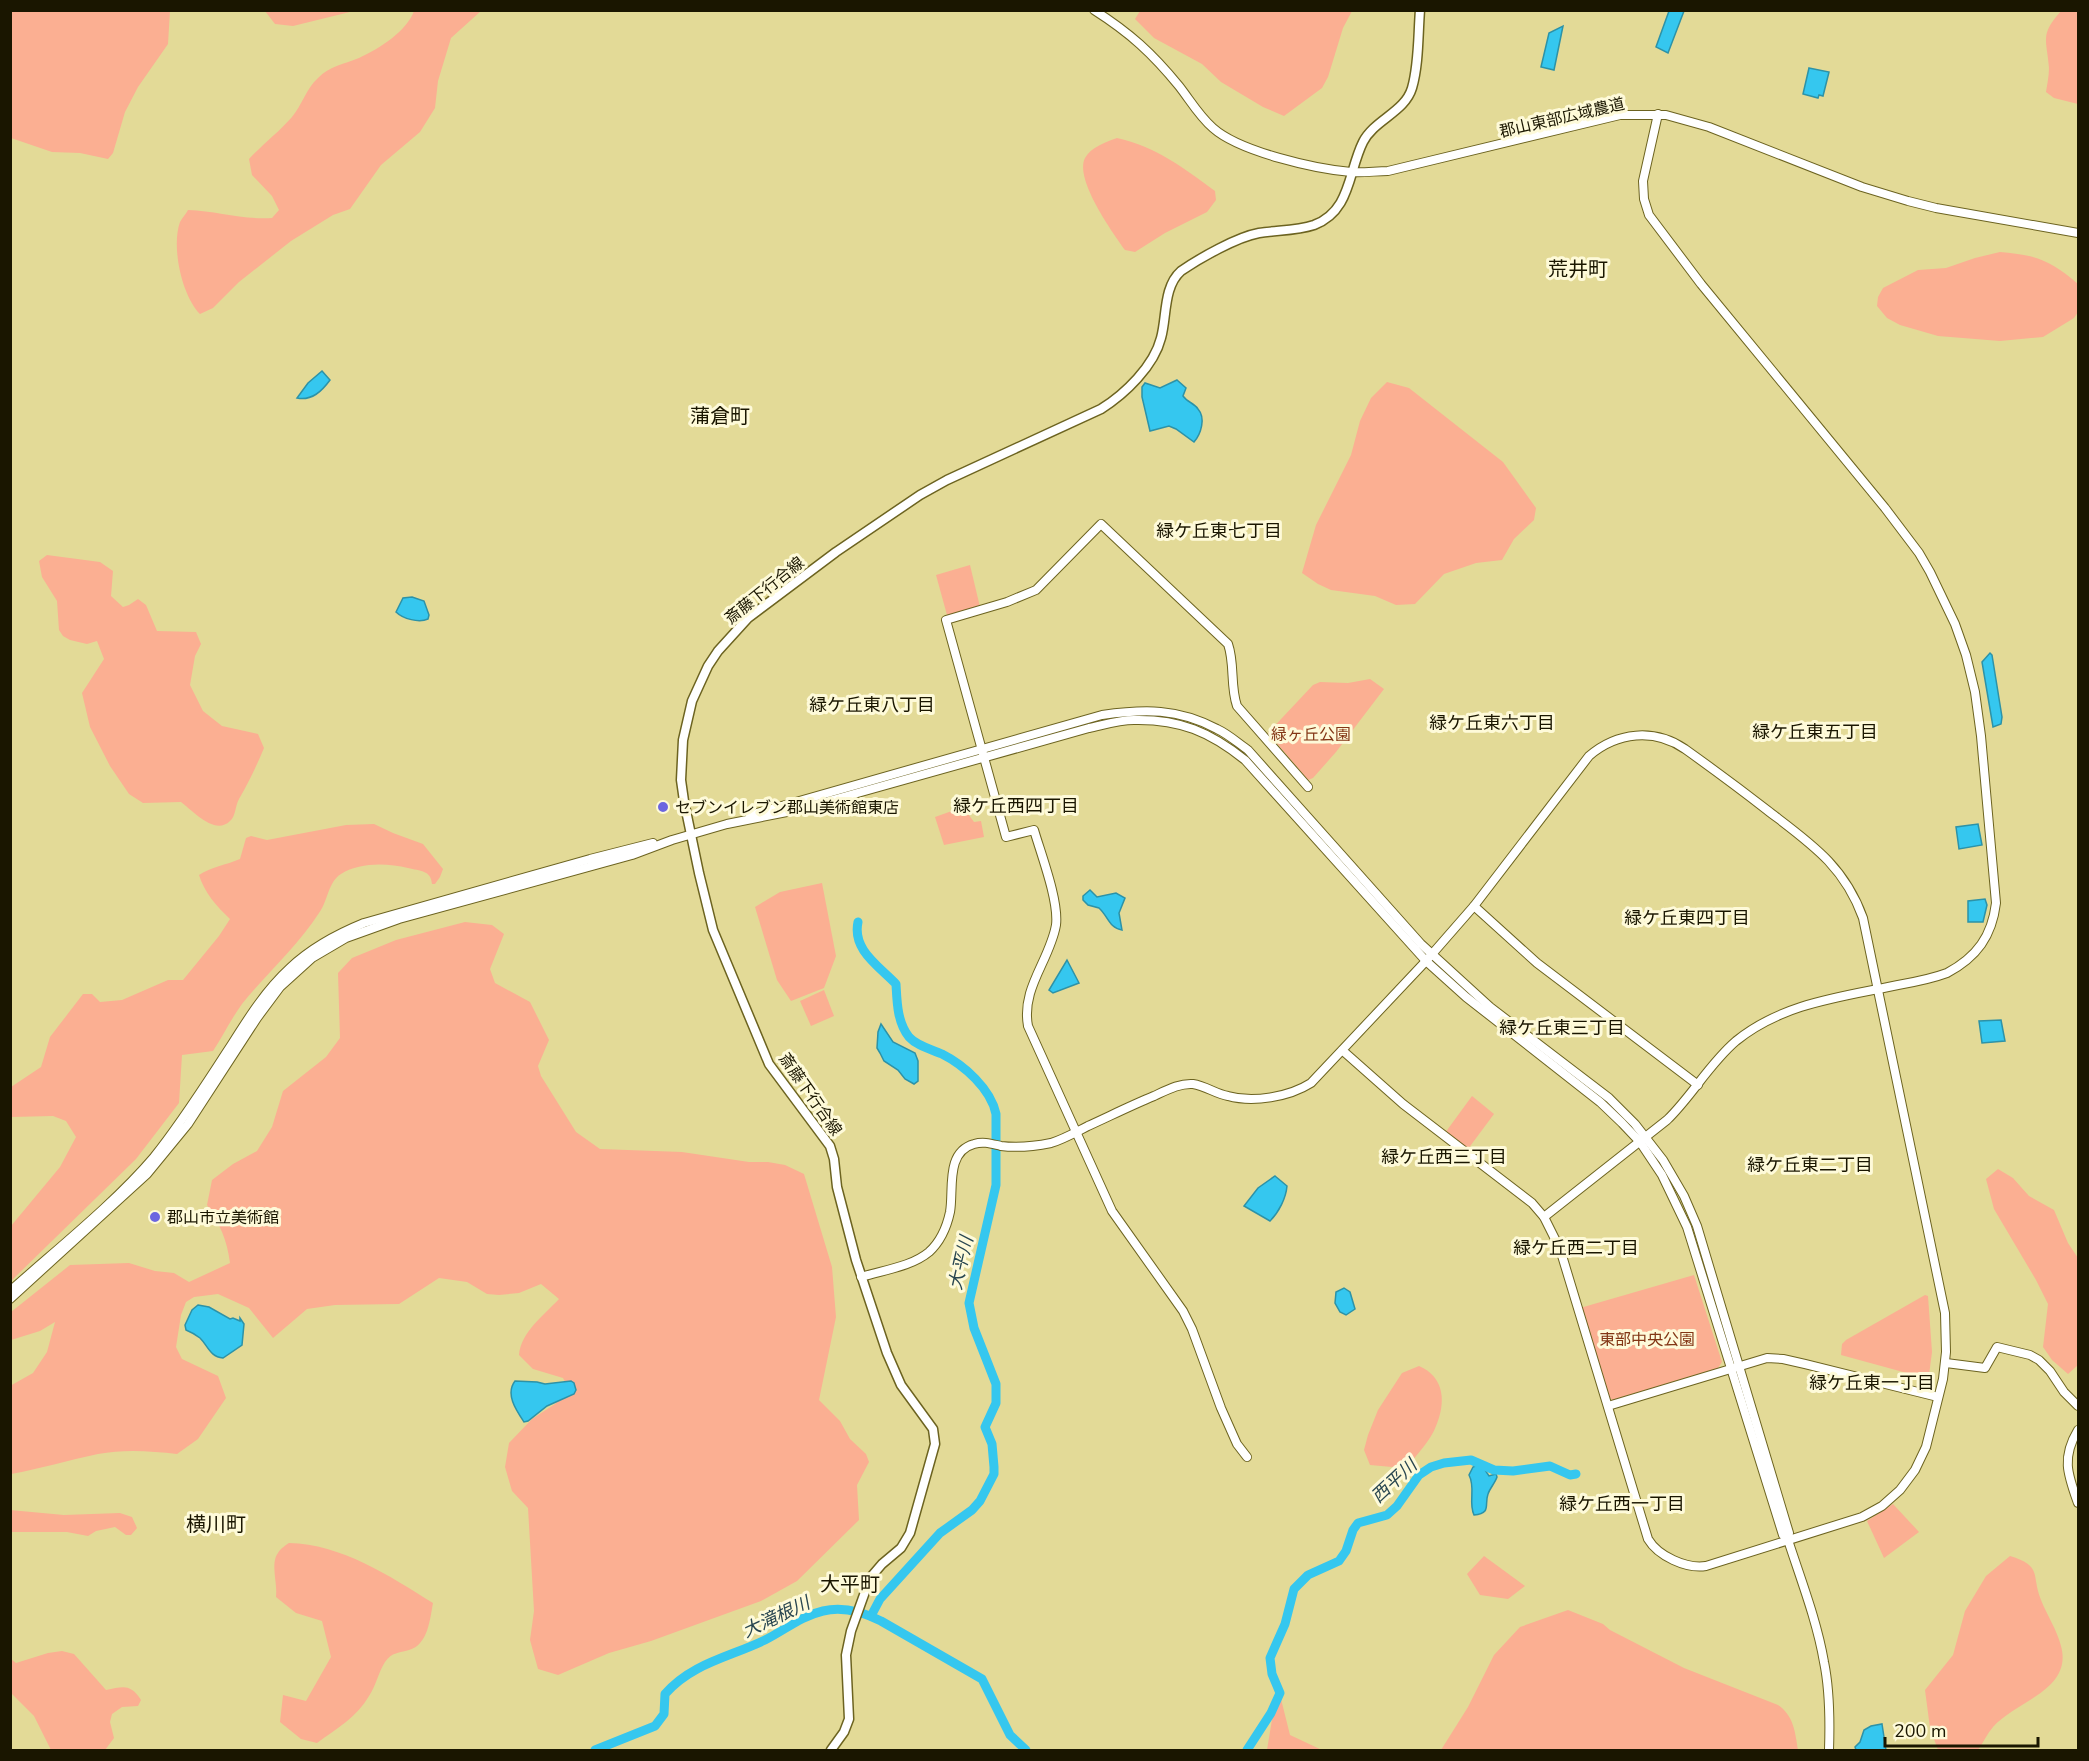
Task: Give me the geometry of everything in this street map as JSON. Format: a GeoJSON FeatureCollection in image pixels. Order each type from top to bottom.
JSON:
{"type":"FeatureCollection","features":[{"type":"Feature","properties":{"kind":"main road","name":"斎藤下行合線"},"geometry":{"type":"LineString","coordinates":[[831,1750],[844,1732],[849,1719],[846,1654],[852,1629],[870,1578],[901,1548],[910,1533],[934,1444],[933,1429],[901,1385],[892,1366],[861,1277],[837,1187],[831,1149],[822,1133],[769,1064],[713,930],[681,780],[683,740],[688,712],[697,688],[713,659],[748,618],[827,558],[920,495],[947,480],[1110,404],[1139,375],[1157,350],[1168,296],[1178,275],[1188,266],[1238,240],[1260,233],[1304,227],[1321,221],[1340,206],[1366,138],[1399,107],[1411,92],[1419,10]]}},
{"type":"Feature","properties":{"kind":"street","name":"郡山東部広域農道"},"geometry":{"type":"LineString","coordinates":[[1094,10],[1138,41],[1163,67],[1202,117],[1222,135],[1251,148],[1297,162],[1353,172],[1388,171],[1620,115],[1658,114],[1689,120],[1862,187],[1908,201],[2079,233]]}},
{"type":"Feature","properties":{"kind":"street"},"geometry":{"type":"LineString","coordinates":[[1544,1216],[1643,1140],[1679,1109],[1726,1050],[1747,1033],[1770,1018],[1811,1003],[1938,977],[1956,969],[1975,954],[1987,937],[1996,903],[1975,692],[1955,624],[1930,572],[1878,499],[1701,284],[1649,215],[1644,199],[1643,181],[1658,114]]}},
{"type":"Feature","properties":{"kind":"street"},"geometry":{"type":"LineString","coordinates":[[1246,1457],[1237,1444],[1221,1408],[1192,1329],[1183,1311],[1113,1211],[1032,1036],[1026,1014],[1029,994],[1052,939],[1056,923],[1052,892],[1034,830],[1006,837],[946,620],[1014,600],[1036,590],[1101,524],[1228,644],[1233,694],[1237,706],[1308,787]]}},
{"type":"Feature","properties":{"kind":"street"},"geometry":{"type":"LineString","coordinates":[[10,1291],[130,1182],[152,1159],[185,1116],[263,998],[279,978],[307,954],[342,932],[391,915],[629,849],[691,835],[754,814],[983,754],[1102,716],[1135,710],[1170,713],[1218,729],[1248,750],[1429,958],[1609,1098],[1672,1174],[1697,1226],[1735,1367],[1789,1533],[1788,1540],[1815,1623],[1824,1662],[1830,1708],[1829,1750]]}},
{"type":"Feature","properties":{"kind":"street"},"geometry":{"type":"LineString","coordinates":[[861,1277],[907,1264],[931,1250],[947,1223],[953,1167],[970,1146],[984,1143],[1030,1146],[1052,1142],[1184,1084],[1194,1084],[1228,1096],[1248,1098],[1280,1096],[1292,1093],[1311,1083],[1342,1050],[1429,958],[1474,906],[1588,756],[1608,742],[1625,736],[1660,737],[1681,746],[1821,852],[1838,870],[1854,896],[1863,918],[1945,1313],[1946,1363],[1926,1447],[1908,1480],[1891,1499],[1862,1517],[1694,1568],[1656,1548],[1648,1539],[1560,1249],[1544,1216],[1524,1195],[1403,1104],[1342,1050]]}},
{"type":"Feature","properties":{"kind":"street"},"geometry":{"type":"LineString","coordinates":[[10,1299],[147,1174],[188,1124],[266,1005],[298,969],[312,958],[346,938],[372,927],[632,855],[672,840]]}},
{"type":"Feature","properties":{"kind":"street"},"geometry":{"type":"LineString","coordinates":[[1474,906],[1537,963],[1698,1084]]}},
{"type":"Feature","properties":{"kind":"street"},"geometry":{"type":"LineString","coordinates":[[1946,1363],[1985,1368],[1997,1347],[2030,1355],[2043,1363],[2064,1392],[2079,1406]]}},
{"type":"Feature","properties":{"kind":"street"},"geometry":{"type":"LineString","coordinates":[[1608,1406],[1758,1360],[1783,1359],[1938,1397]]}},
{"type":"Feature","properties":{"kind":"street"},"geometry":{"type":"LineString","coordinates":[[2079,1430],[2071,1444],[2067,1462],[2079,1503]]}},
{"type":"Feature","properties":{"kind":"green space"},"geometry":{"type":"Polygon","coordinates":[[[2062,10],[2078,11],[2078,104],[2054,98],[2046,92],[2049,68],[2047,32],[2062,10]]]}},
{"type":"Feature","properties":{"kind":"green space"},"geometry":{"type":"Polygon","coordinates":[[[11,11],[170,11],[168,44],[138,87],[125,112],[113,153],[108,159],[80,153],[52,152],[11,138],[11,11]]]}},
{"type":"Feature","properties":{"kind":"green space"},"geometry":{"type":"Polygon","coordinates":[[[265,11],[354,11],[293,26],[275,24],[265,11]]]}},
{"type":"Feature","properties":{"kind":"green space"},"geometry":{"type":"Polygon","coordinates":[[[414,11],[481,11],[451,38],[438,81],[435,108],[420,132],[381,165],[350,209],[333,215],[291,241],[239,282],[213,308],[200,314],[183,284],[178,257],[180,222],[188,210],[251,218],[272,218],[279,210],[272,196],[252,175],[249,159],[292,117],[310,87],[322,74],[384,44],[405,26],[414,11]]]}},
{"type":"Feature","properties":{"kind":"green space"},"geometry":{"type":"Polygon","coordinates":[[[1140,11],[1352,11],[1343,28],[1328,77],[1322,88],[1284,116],[1263,107],[1221,82],[1202,64],[1154,38],[1135,19],[1140,11]]]}},
{"type":"Feature","properties":{"kind":"green space"},"geometry":{"type":"Polygon","coordinates":[[[1117,138],[1144,146],[1180,166],[1215,191],[1216,200],[1207,212],[1165,233],[1135,252],[1125,250],[1096,206],[1085,179],[1083,167],[1085,158],[1091,151],[1117,138]]]}},
{"type":"Feature","properties":{"kind":"green space"},"geometry":{"type":"Polygon","coordinates":[[[2000,252],[2042,260],[2059,269],[2078,284],[2078,312],[2074,318],[2043,337],[2000,341],[1938,336],[1900,325],[1887,318],[1877,306],[1878,297],[1883,288],[1918,270],[1946,268],[2000,252]]]}},
{"type":"Feature","properties":{"kind":"green space"},"geometry":{"type":"Polygon","coordinates":[[[1387,382],[1409,388],[1503,462],[1536,508],[1534,520],[1514,539],[1502,560],[1476,563],[1444,574],[1415,604],[1396,605],[1375,596],[1331,590],[1302,573],[1316,525],[1351,455],[1360,421],[1371,398],[1387,382]]]}},
{"type":"Feature","properties":{"kind":"green space"},"geometry":{"type":"Polygon","coordinates":[[[47,555],[100,562],[113,571],[111,596],[123,607],[138,599],[146,605],[157,631],[196,632],[201,644],[195,656],[190,685],[203,711],[222,726],[258,734],[264,748],[230,821],[218,826],[204,820],[181,802],[143,803],[129,794],[110,766],[90,727],[82,693],[104,659],[97,641],[87,644],[70,640],[59,630],[57,601],[42,577],[39,561],[47,555]]]}},
{"type":"Feature","properties":{"kind":"green space"},"geometry":{"type":"Polygon","coordinates":[[[970,565],[980,607],[947,615],[936,575],[970,565]]]}},
{"type":"Feature","properties":{"kind":"green space","name":"緑ヶ丘公園"},"geometry":{"type":"Polygon","coordinates":[[[1370,679],[1384,689],[1336,752],[1313,778],[1308,780],[1268,733],[1313,685],[1320,682],[1348,683],[1370,679]]]}},
{"type":"Feature","properties":{"kind":"green space"},"geometry":{"type":"Polygon","coordinates":[[[963,807],[974,822],[981,821],[984,837],[944,845],[935,817],[963,807]]]}},
{"type":"Feature","properties":{"kind":"green space"},"geometry":{"type":"Polygon","coordinates":[[[374,824],[423,844],[443,869],[435,884],[432,884],[430,876],[424,872],[400,866],[357,867],[337,877],[322,908],[310,925],[292,949],[242,1004],[213,1051],[182,1055],[179,1103],[136,1159],[11,1281],[11,1226],[60,1167],[76,1137],[66,1121],[53,1116],[11,1117],[11,1087],[41,1067],[50,1037],[83,994],[92,994],[100,1002],[122,1000],[168,980],[183,980],[230,919],[212,899],[199,875],[240,859],[246,838],[251,836],[267,840],[346,825],[374,824]]]}},
{"type":"Feature","properties":{"kind":"green space"},"geometry":{"type":"Polygon","coordinates":[[[822,883],[836,956],[824,988],[791,1001],[777,980],[755,907],[780,892],[822,883]]]}},
{"type":"Feature","properties":{"kind":"green space"},"geometry":{"type":"Polygon","coordinates":[[[465,922],[492,925],[504,934],[490,969],[495,983],[530,1002],[549,1040],[538,1066],[541,1076],[576,1132],[600,1149],[682,1152],[749,1162],[768,1162],[785,1165],[804,1174],[832,1267],[836,1317],[819,1400],[840,1421],[850,1439],[866,1454],[869,1462],[857,1485],[859,1520],[797,1581],[761,1601],[651,1641],[609,1653],[558,1675],[538,1669],[530,1640],[534,1611],[528,1508],[512,1491],[505,1467],[509,1443],[532,1419],[555,1404],[563,1395],[566,1384],[563,1378],[533,1369],[519,1355],[528,1332],[559,1299],[541,1284],[519,1293],[499,1295],[487,1294],[467,1282],[439,1278],[399,1304],[335,1305],[307,1309],[273,1338],[249,1308],[218,1294],[194,1297],[186,1302],[181,1315],[176,1347],[182,1359],[218,1376],[226,1398],[198,1439],[177,1454],[138,1451],[108,1452],[11,1474],[10,1386],[33,1373],[47,1352],[55,1322],[40,1331],[11,1340],[11,1312],[70,1265],[129,1263],[155,1271],[174,1273],[189,1282],[230,1263],[222,1232],[207,1205],[212,1180],[233,1164],[257,1151],[272,1127],[283,1091],[326,1057],[340,1038],[338,973],[352,958],[396,940],[465,922]]]}},
{"type":"Feature","properties":{"kind":"green space"},"geometry":{"type":"Polygon","coordinates":[[[824,990],[834,1016],[811,1026],[800,1001],[824,990]]]}},
{"type":"Feature","properties":{"kind":"green space"},"geometry":{"type":"Polygon","coordinates":[[[1472,1096],[1494,1114],[1468,1149],[1445,1133],[1472,1096]]]}},
{"type":"Feature","properties":{"kind":"green space"},"geometry":{"type":"Polygon","coordinates":[[[1998,1169],[2013,1178],[2029,1196],[2054,1210],[2068,1243],[2078,1258],[2078,1365],[2068,1374],[2052,1360],[2043,1347],[2048,1304],[1994,1209],[1986,1179],[1998,1169]]]}},
{"type":"Feature","properties":{"kind":"green space","name":"東部中央公園"},"geometry":{"type":"Polygon","coordinates":[[[1694,1275],[1722,1362],[1718,1368],[1612,1400],[1606,1394],[1580,1308],[1694,1275]]]}},
{"type":"Feature","properties":{"kind":"green space"},"geometry":{"type":"Polygon","coordinates":[[[1925,1295],[1928,1296],[1932,1352],[1929,1375],[1925,1378],[1841,1355],[1842,1344],[1846,1340],[1925,1295]]]}},
{"type":"Feature","properties":{"kind":"green space"},"geometry":{"type":"Polygon","coordinates":[[[1419,1366],[1434,1377],[1441,1392],[1441,1408],[1434,1431],[1409,1465],[1392,1467],[1370,1465],[1364,1450],[1378,1410],[1402,1373],[1419,1366]]]}},
{"type":"Feature","properties":{"kind":"green space"},"geometry":{"type":"Polygon","coordinates":[[[1893,1504],[1919,1532],[1884,1558],[1867,1521],[1893,1504]]]}},
{"type":"Feature","properties":{"kind":"green space"},"geometry":{"type":"Polygon","coordinates":[[[10,1510],[64,1515],[120,1513],[132,1517],[137,1528],[131,1535],[126,1535],[115,1527],[96,1531],[88,1536],[67,1532],[11,1532],[10,1510]]]}},
{"type":"Feature","properties":{"kind":"green space"},"geometry":{"type":"Polygon","coordinates":[[[289,1543],[327,1549],[346,1555],[382,1572],[433,1603],[427,1631],[420,1643],[409,1650],[390,1656],[364,1703],[346,1722],[317,1743],[301,1739],[280,1722],[283,1695],[306,1701],[331,1657],[322,1621],[296,1613],[276,1597],[274,1568],[276,1557],[280,1550],[289,1543]]]}},
{"type":"Feature","properties":{"kind":"green space"},"geometry":{"type":"Polygon","coordinates":[[[1484,1556],[1525,1586],[1508,1599],[1480,1595],[1467,1574],[1484,1556]]]}},
{"type":"Feature","properties":{"kind":"green space"},"geometry":{"type":"Polygon","coordinates":[[[2010,1556],[2027,1564],[2034,1572],[2041,1600],[2061,1646],[2062,1661],[2059,1674],[2040,1693],[1993,1727],[1978,1750],[1938,1750],[1930,1728],[1925,1690],[1953,1655],[1965,1611],[1986,1576],[2010,1556]]]}},
{"type":"Feature","properties":{"kind":"green space"},"geometry":{"type":"Polygon","coordinates":[[[1568,1610],[1603,1624],[1610,1630],[1684,1668],[1778,1705],[1791,1719],[1798,1750],[1441,1750],[1468,1707],[1494,1655],[1520,1627],[1568,1610]]]}},
{"type":"Feature","properties":{"kind":"green space"},"geometry":{"type":"Polygon","coordinates":[[[62,1651],[74,1654],[106,1690],[122,1687],[130,1689],[141,1700],[138,1706],[122,1707],[112,1714],[110,1722],[114,1738],[105,1750],[51,1750],[34,1716],[11,1693],[11,1659],[16,1663],[62,1651]]]}},
{"type":"Feature","properties":{"kind":"green space"},"geometry":{"type":"Polygon","coordinates":[[[1281,1699],[1290,1735],[1322,1750],[1267,1750],[1275,1701],[1281,1699]]]}},
{"type":"Feature","properties":{"kind":"water"},"geometry":{"type":"Polygon","coordinates":[[[1669,11],[1684,11],[1668,53],[1656,47],[1669,11]]]}},
{"type":"Feature","properties":{"kind":"water"},"geometry":{"type":"Polygon","coordinates":[[[1563,26],[1554,70],[1541,67],[1549,33],[1563,26]]]}},
{"type":"Feature","properties":{"kind":"water"},"geometry":{"type":"Polygon","coordinates":[[[1809,68],[1829,72],[1823,96],[1819,95],[1818,98],[1803,94],[1809,68]]]}},
{"type":"Feature","properties":{"kind":"water"},"geometry":{"type":"Polygon","coordinates":[[[322,371],[330,380],[324,388],[312,397],[297,398],[308,383],[322,371]]]}},
{"type":"Feature","properties":{"kind":"water"},"geometry":{"type":"Polygon","coordinates":[[[1177,380],[1186,388],[1183,396],[1196,407],[1202,417],[1199,435],[1194,442],[1169,426],[1150,431],[1142,387],[1145,383],[1160,388],[1177,380]]]}},
{"type":"Feature","properties":{"kind":"water"},"geometry":{"type":"Polygon","coordinates":[[[412,597],[424,601],[429,615],[428,619],[411,620],[396,612],[403,598],[412,597]]]}},
{"type":"Feature","properties":{"kind":"water"},"geometry":{"type":"Polygon","coordinates":[[[1990,653],[2002,717],[2001,724],[1993,727],[1982,662],[1990,653]]]}},
{"type":"Feature","properties":{"kind":"water"},"geometry":{"type":"Polygon","coordinates":[[[1978,824],[1982,845],[1959,849],[1956,827],[1978,824]]]}},
{"type":"Feature","properties":{"kind":"water"},"geometry":{"type":"Polygon","coordinates":[[[1090,890],[1097,897],[1116,893],[1125,898],[1119,913],[1122,930],[1111,924],[1099,908],[1088,905],[1083,900],[1083,896],[1090,890]]]}},
{"type":"Feature","properties":{"kind":"water"},"geometry":{"type":"Polygon","coordinates":[[[1985,899],[1987,905],[1983,922],[1968,922],[1968,901],[1985,899]]]}},
{"type":"Feature","properties":{"kind":"water"},"geometry":{"type":"Polygon","coordinates":[[[1067,960],[1079,983],[1053,993],[1049,990],[1067,960]]]}},
{"type":"Feature","properties":{"kind":"water"},"geometry":{"type":"Polygon","coordinates":[[[2001,1020],[2005,1041],[1982,1043],[1979,1021],[2001,1020]]]}},
{"type":"Feature","properties":{"kind":"water"},"geometry":{"type":"Polygon","coordinates":[[[881,1024],[893,1042],[915,1053],[918,1061],[918,1081],[914,1084],[884,1061],[877,1048],[881,1024]]]}},
{"type":"Feature","properties":{"kind":"water"},"geometry":{"type":"Polygon","coordinates":[[[1275,1176],[1287,1186],[1282,1205],[1270,1221],[1244,1206],[1258,1188],[1275,1176]]]}},
{"type":"Feature","properties":{"kind":"water"},"geometry":{"type":"Polygon","coordinates":[[[1344,1288],[1350,1292],[1355,1309],[1346,1315],[1340,1312],[1335,1303],[1336,1292],[1344,1288]]]}},
{"type":"Feature","properties":{"kind":"water"},"geometry":{"type":"Polygon","coordinates":[[[198,1305],[209,1307],[230,1319],[240,1321],[240,1318],[244,1324],[242,1345],[223,1358],[219,1357],[212,1353],[200,1338],[186,1330],[185,1325],[192,1310],[198,1305]]]}},
{"type":"Feature","properties":{"kind":"water"},"geometry":{"type":"Polygon","coordinates":[[[515,1381],[545,1384],[571,1381],[576,1390],[574,1394],[547,1406],[524,1422],[511,1397],[515,1381]]]}},
{"type":"Feature","properties":{"kind":"water"},"geometry":{"type":"Polygon","coordinates":[[[1478,1465],[1483,1467],[1489,1476],[1496,1474],[1497,1477],[1488,1494],[1485,1510],[1474,1515],[1469,1475],[1473,1467],[1478,1465]]]}},
{"type":"Feature","properties":{"kind":"water"},"geometry":{"type":"Polygon","coordinates":[[[1882,1724],[1886,1750],[1856,1750],[1855,1747],[1860,1742],[1864,1730],[1882,1724]]]}},
{"type":"Feature","properties":{"kind":"waterway","name":"大平川"},"geometry":{"type":"LineString","coordinates":[[858,922],[857,932],[863,949],[868,957],[896,984],[900,1018],[909,1037],[920,1045],[942,1054],[967,1071],[983,1087],[996,1114],[996,1185],[969,1303],[974,1328],[996,1384],[996,1403],[985,1427],[992,1444],[994,1474],[980,1501],[972,1510],[940,1533],[880,1599],[871,1616]]}},
{"type":"Feature","properties":{"kind":"waterway","name":"西平川"},"geometry":{"type":"LineString","coordinates":[[1247,1750],[1271,1713],[1280,1693],[1272,1674],[1270,1658],[1285,1624],[1294,1589],[1308,1575],[1339,1561],[1358,1523],[1387,1515],[1397,1506],[1419,1475],[1431,1467],[1444,1463],[1471,1460],[1494,1470],[1513,1471],[1550,1466],[1570,1475],[1576,1474]]}},
{"type":"Feature","properties":{"kind":"waterway","name":"大滝根川"},"geometry":{"type":"LineString","coordinates":[[595,1750],[655,1726],[664,1714],[665,1694],[676,1683],[699,1668],[765,1640],[807,1616],[838,1609],[860,1613],[881,1621],[982,1679],[1010,1735],[1026,1750]]}},
{"type":"Feature","properties":{"kind":"place","name":"セブンイレブン郡山美術館東店"},"geometry":{"type":"Point","coordinates":[663,807]}},
{"type":"Feature","properties":{"kind":"place","name":"郡山市立美術館"},"geometry":{"type":"Point","coordinates":[155,1217]}},
{"type":"Feature","properties":{"kind":"district","name":"荒井町"},"geometry":{"type":"Point","coordinates":[1578,269]}},
{"type":"Feature","properties":{"kind":"district","name":"蒲倉町"},"geometry":{"type":"Point","coordinates":[720,416]}},
{"type":"Feature","properties":{"kind":"district","name":"緑ケ丘東七丁目"},"geometry":{"type":"Point","coordinates":[1219,531]}},
{"type":"Feature","properties":{"kind":"district","name":"緑ケ丘東八丁目"},"geometry":{"type":"Point","coordinates":[872,705]}},
{"type":"Feature","properties":{"kind":"district","name":"緑ケ丘東六丁目"},"geometry":{"type":"Point","coordinates":[1492,723]}},
{"type":"Feature","properties":{"kind":"district","name":"緑ケ丘東五丁目"},"geometry":{"type":"Point","coordinates":[1815,732]}},
{"type":"Feature","properties":{"kind":"district","name":"緑ケ丘西四丁目"},"geometry":{"type":"Point","coordinates":[1016,806]}},
{"type":"Feature","properties":{"kind":"district","name":"緑ケ丘東四丁目"},"geometry":{"type":"Point","coordinates":[1687,918]}},
{"type":"Feature","properties":{"kind":"district","name":"緑ケ丘東三丁目"},"geometry":{"type":"Point","coordinates":[1562,1028]}},
{"type":"Feature","properties":{"kind":"district","name":"緑ケ丘西三丁目"},"geometry":{"type":"Point","coordinates":[1444,1157]}},
{"type":"Feature","properties":{"kind":"district","name":"緑ケ丘東二丁目"},"geometry":{"type":"Point","coordinates":[1810,1165]}},
{"type":"Feature","properties":{"kind":"district","name":"緑ケ丘西二丁目"},"geometry":{"type":"Point","coordinates":[1576,1248]}},
{"type":"Feature","properties":{"kind":"district","name":"緑ケ丘東一丁目"},"geometry":{"type":"Point","coordinates":[1872,1383]}},
{"type":"Feature","properties":{"kind":"district","name":"緑ケ丘西一丁目"},"geometry":{"type":"Point","coordinates":[1622,1504]}},
{"type":"Feature","properties":{"kind":"district","name":"横川町"},"geometry":{"type":"Point","coordinates":[216,1524]}},
{"type":"Feature","properties":{"kind":"district","name":"大平町"},"geometry":{"type":"Point","coordinates":[850,1584]}}]}
